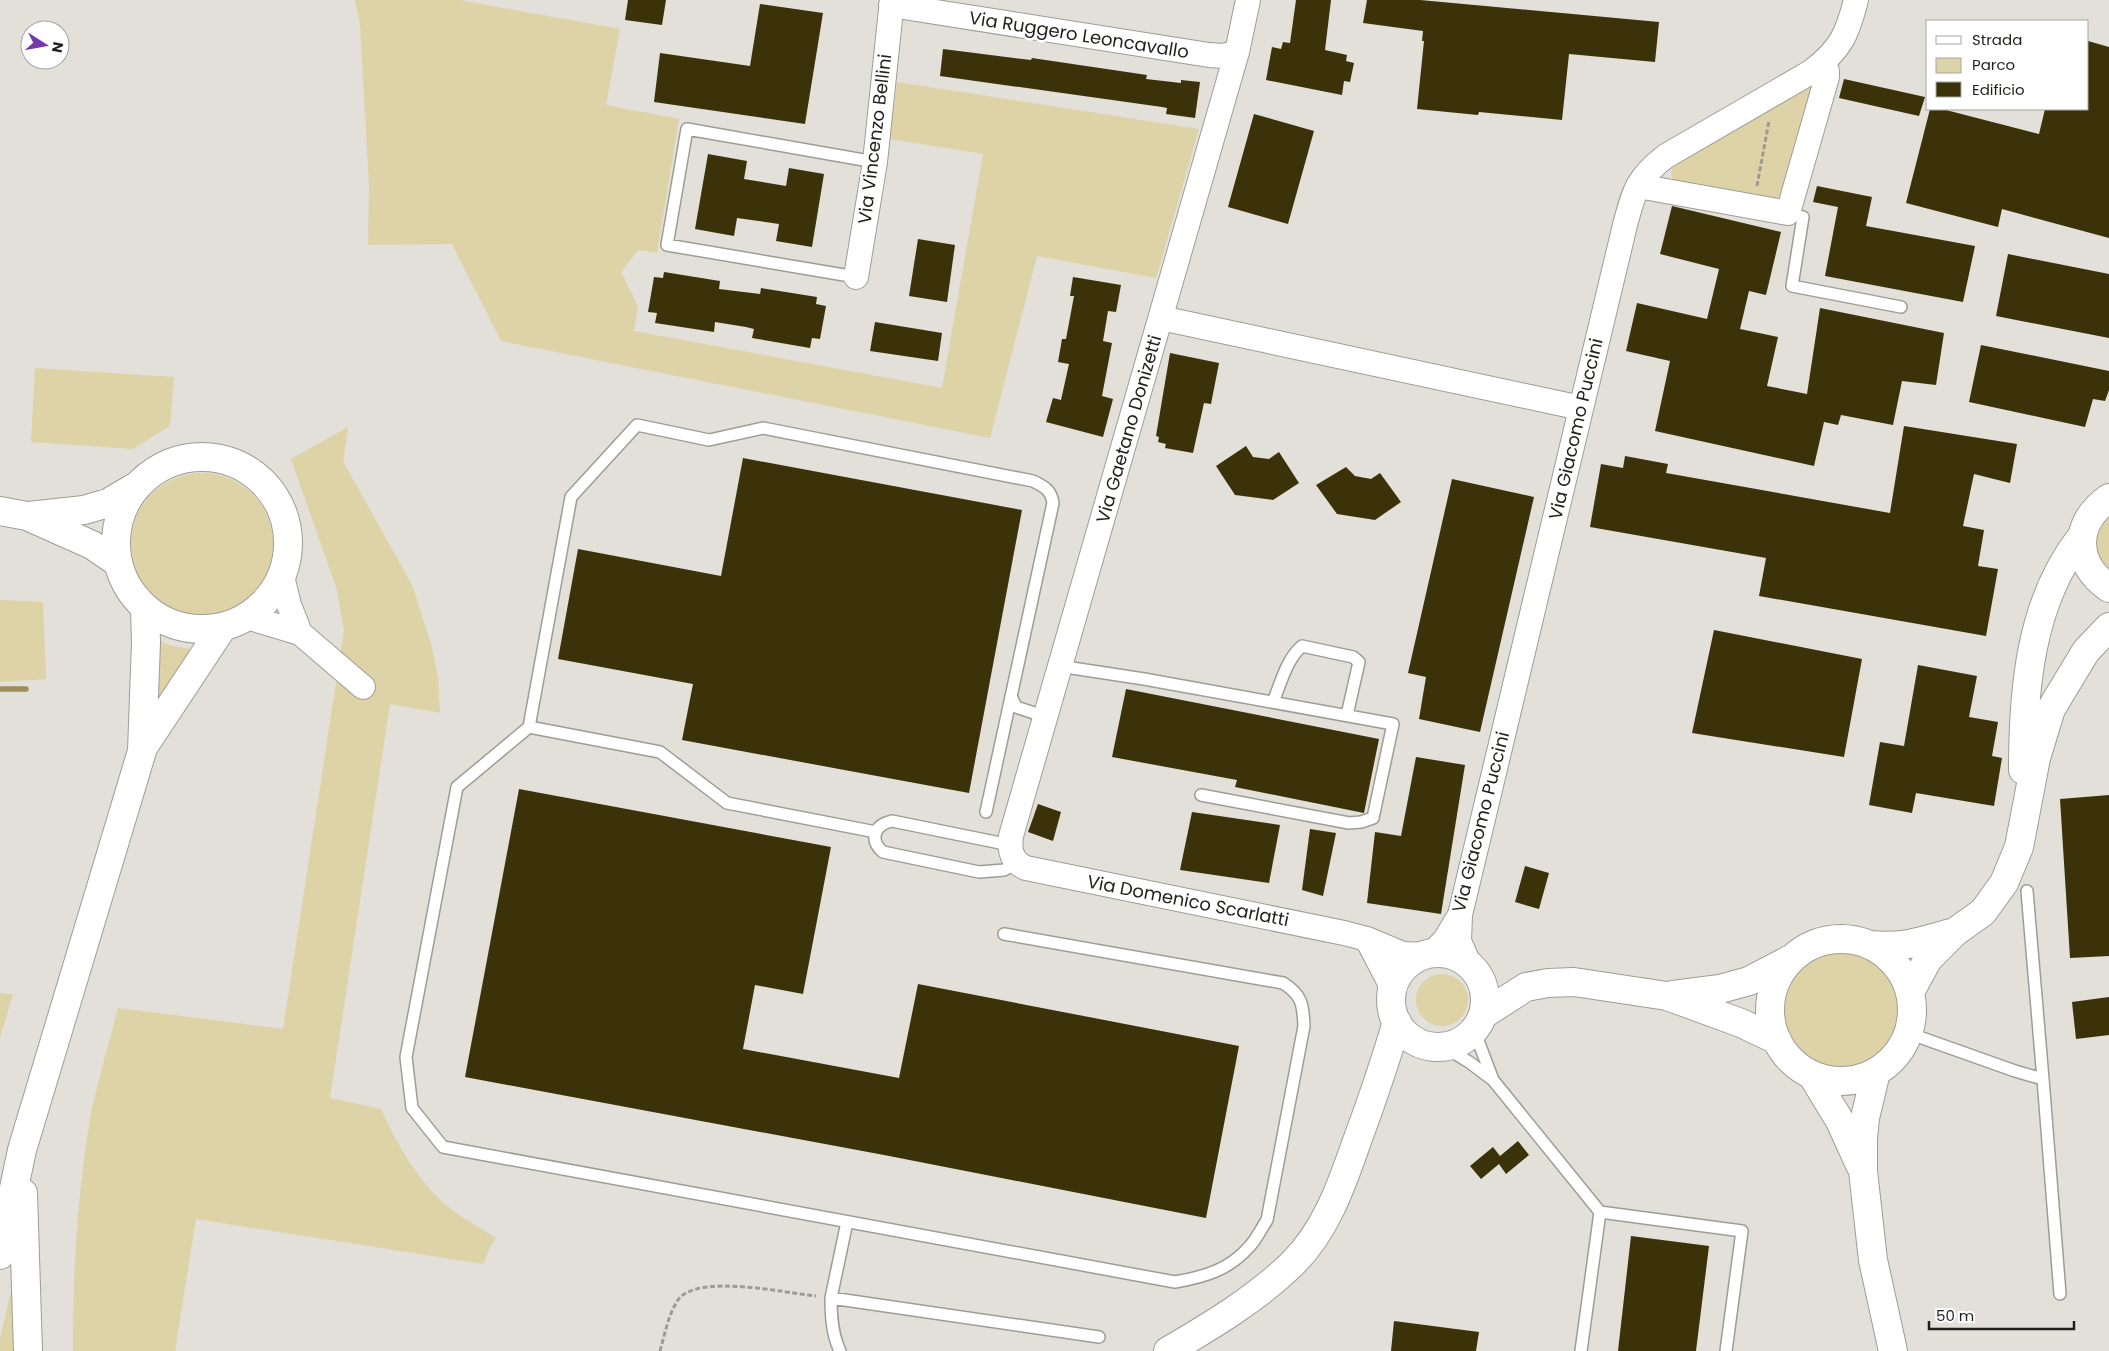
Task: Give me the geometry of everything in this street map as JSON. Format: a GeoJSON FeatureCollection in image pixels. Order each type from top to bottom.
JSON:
{"type":"FeatureCollection","features":[{"type":"Feature","properties":{"kind":"main road"},"geometry":{"type":"LineString","coordinates":[[27,516],[84,510],[108,503],[136,486],[157,468],[182,458],[209,456],[235,462],[258,476],[276,496],[286,522],[289,549],[282,576],[268,599],[248,617],[222,628],[195,630],[186,628],[168,623],[145,609],[127,588],[117,562],[115,535],[122,509],[136,486]]}},
{"type":"Feature","properties":{"kind":"main road"},"geometry":{"type":"LineString","coordinates":[[2109,498],[2097,506],[2087,520],[2082,536],[2082,552],[2088,567],[2098,580],[2109,588]]}},
{"type":"Feature","properties":{"kind":"main road"},"geometry":{"type":"LineString","coordinates":[[0,511],[27,516],[92,546],[117,562]]}},
{"type":"Feature","properties":{"kind":"main road"},"geometry":{"type":"LineString","coordinates":[[2024,822],[2023,742],[2030,662],[2044,604],[2067,556],[2082,536]]}},
{"type":"Feature","properties":{"kind":"main road"},"geometry":{"type":"LineString","coordinates":[[0,1218],[142,751],[146,642],[145,609]]}},
{"type":"Feature","properties":{"kind":"main road"},"geometry":{"type":"LineString","coordinates":[[1910,992],[1928,959],[1955,932],[1983,912],[2004,883],[2019,847],[2036,758],[2051,709],[2086,651],[2109,627]]}},
{"type":"Feature","properties":{"kind":"main road"},"geometry":{"type":"LineString","coordinates":[[142,751],[222,628]]}},
{"type":"Feature","properties":{"kind":"main road"},"geometry":{"type":"LineString","coordinates":[[1667,996],[1720,989],[1749,981],[1811,946],[1830,940],[1851,940],[1870,945],[1894,947],[1912,945],[1955,932]]}},
{"type":"Feature","properties":{"kind":"main road"},"geometry":{"type":"LineString","coordinates":[[1794,957],[1780,974],[1772,996],[1771,1018],[1777,1040],[1797,1066],[1812,1075],[1828,1080],[1860,1079],[1876,1072],[1890,1062],[1901,1049],[1908,1033],[1912,1012],[1910,992],[1904,977],[1884,953],[1870,945]]}},
{"type":"Feature","properties":{"kind":"main road"},"geometry":{"type":"LineString","coordinates":[[1438,1046],[1418,1042],[1406,1034],[1397,1022],[1393,1011],[1392,989],[1398,976],[1407,965],[1418,957],[1445,953],[1458,957],[1490,977],[1526,987],[1548,983],[1574,982],[1667,996],[1741,1023],[1777,1040]]}},
{"type":"Feature","properties":{"kind":"main road"},"geometry":{"type":"LineString","coordinates":[[1472,967],[1483,984],[1485,999],[1479,1022]]}},
{"type":"Feature","properties":{"kind":"main road"},"geometry":{"type":"LineString","coordinates":[[1379,1082],[1401,1061],[1438,1046],[1463,1040],[1479,1022],[1526,987]]}},
{"type":"Feature","properties":{"kind":"main road"},"geometry":{"type":"LineString","coordinates":[[1168,1351],[1204,1330],[1249,1299],[1292,1263],[1316,1234],[1338,1196],[1379,1082],[1397,1022]]}},
{"type":"Feature","properties":{"kind":"main road"},"geometry":{"type":"LineString","coordinates":[[1876,1072],[1864,1125],[1863,1171],[1873,1260],[1893,1351]]}},
{"type":"Feature","properties":{"kind":"main road"},"geometry":{"type":"LineString","coordinates":[[1812,1075],[1840,1121],[1863,1171]]}},
{"type":"Feature","properties":{"kind":"main road"},"geometry":{"type":"LineString","coordinates":[[0,1255],[22,1150]]}},
{"type":"Feature","properties":{"kind":"main road"},"geometry":{"type":"LineString","coordinates":[[22,1150],[28,1351]]}},
{"type":"Feature","properties":{"kind":"street","name":"Via Gaetano Donizetti"},"geometry":{"type":"LineString","coordinates":[[1013,855],[1060,666],[1237,52],[1248,0]]}},
{"type":"Feature","properties":{"kind":"street","name":"Via Giacomo Puccini"},"geometry":{"type":"LineString","coordinates":[[1429,954],[1445,940],[1460,915],[1625,225],[1638,186],[1652,167],[1666,156],[1811,72],[1825,61],[1841,44],[1850,23],[1856,0]]}},
{"type":"Feature","properties":{"kind":"street","name":"Via Ruggero Leoncavallo"},"geometry":{"type":"LineString","coordinates":[[891,3],[1209,55],[1224,56],[1237,52]]}},
{"type":"Feature","properties":{"kind":"street","name":"Via Vincenzo Bellini"},"geometry":{"type":"LineString","coordinates":[[856,277],[875,162],[891,3]]}},
{"type":"Feature","properties":{"kind":"street"},"geometry":{"type":"LineString","coordinates":[[1638,186],[1788,212],[1827,78],[1825,61]]}},
{"type":"Feature","properties":{"kind":"street"},"geometry":{"type":"LineString","coordinates":[[1161,318],[1582,408]]}},
{"type":"Feature","properties":{"kind":"street"},"geometry":{"type":"LineString","coordinates":[[282,576],[289,605],[300,633]]}},
{"type":"Feature","properties":{"kind":"street"},"geometry":{"type":"LineString","coordinates":[[248,617],[300,633],[363,687]]}},
{"type":"Feature","properties":{"kind":"street","name":"Via Domenico Scarlatti"},"geometry":{"type":"LineString","coordinates":[[1013,855],[1026,868],[1367,939],[1403,954],[1429,954]]}},
{"type":"Feature","properties":{"kind":"street"},"geometry":{"type":"LineString","coordinates":[[1460,915],[1460,941],[1472,967]]}},
{"type":"Feature","properties":{"kind":"street"},"geometry":{"type":"LineString","coordinates":[[1367,939],[1392,989]]}},
{"type":"Feature","properties":{"kind":"lane"},"geometry":{"type":"LineString","coordinates":[[856,277],[667,245],[687,130],[875,162]]}},
{"type":"Feature","properties":{"kind":"lane"},"geometry":{"type":"LineString","coordinates":[[1788,212],[1803,217],[1792,286],[1901,306]]}},
{"type":"Feature","properties":{"kind":"lane"},"geometry":{"type":"LineString","coordinates":[[986,812],[1053,503],[1052,493],[1046,487],[1033,481],[762,428],[709,440],[637,425],[571,497],[529,727],[457,786],[406,1057],[412,1108],[444,1148],[1175,1282],[1203,1277],[1227,1266],[1250,1247],[1267,1220],[1304,1026],[1303,1009],[1296,991],[1283,983],[1004,934]]}},
{"type":"Feature","properties":{"kind":"lane"},"geometry":{"type":"LineString","coordinates":[[1273,702],[1286,668],[1295,652],[1302,646],[1353,657],[1359,662],[1347,715]]}},
{"type":"Feature","properties":{"kind":"lane"},"geometry":{"type":"LineString","coordinates":[[1060,666],[1144,679],[1393,724],[1373,818],[1349,823],[1201,795]]}},
{"type":"Feature","properties":{"kind":"lane"},"geometry":{"type":"LineString","coordinates":[[1011,696],[1016,707],[1046,717]]}},
{"type":"Feature","properties":{"kind":"lane"},"geometry":{"type":"LineString","coordinates":[[529,727],[660,752],[726,803],[876,832]]}},
{"type":"Feature","properties":{"kind":"lane"},"geometry":{"type":"LineString","coordinates":[[892,821],[1013,855],[1004,870],[979,872],[883,852],[877,847],[876,832],[885,823],[892,821]]}},
{"type":"Feature","properties":{"kind":"lane"},"geometry":{"type":"LineString","coordinates":[[2027,891],[2060,1294]]}},
{"type":"Feature","properties":{"kind":"lane"},"geometry":{"type":"LineString","coordinates":[[1479,1022],[1493,1080]]}},
{"type":"Feature","properties":{"kind":"lane"},"geometry":{"type":"LineString","coordinates":[[1908,1033],[2043,1079]]}},
{"type":"Feature","properties":{"kind":"lane"},"geometry":{"type":"LineString","coordinates":[[1438,1046],[1469,1062],[1493,1080],[1600,1212],[1742,1231],[1726,1351]]}},
{"type":"Feature","properties":{"kind":"lane"},"geometry":{"type":"LineString","coordinates":[[1581,1351],[1600,1212]]}},
{"type":"Feature","properties":{"kind":"lane"},"geometry":{"type":"LineString","coordinates":[[840,1351],[836,1342],[831,1317],[831,1298],[847,1222]]}},
{"type":"Feature","properties":{"kind":"lane"},"geometry":{"type":"LineString","coordinates":[[831,1298],[1099,1337]]}},
{"type":"Feature","properties":{"kind":"path"},"geometry":{"type":"LineString","coordinates":[[1753,206],[1770,117],[1769,107],[1764,99]]}},
{"type":"Feature","properties":{"kind":"path"},"geometry":{"type":"LineString","coordinates":[[660,1351],[670,1314],[679,1299],[690,1289],[722,1285],[831,1298]]}},
{"type":"Feature","properties":{"kind":"green space"},"geometry":{"type":"Polygon","coordinates":[[[355,0],[459,0],[620,29],[606,105],[679,119],[657,253],[638,250],[621,272],[638,306],[634,331],[942,388],[983,154],[890,139],[897,82],[1199,129],[1156,278],[1037,256],[990,438],[501,341],[452,244],[368,245],[369,186],[360,25],[355,0]]]}},
{"type":"Feature","properties":{"kind":"green space"},"geometry":{"type":"Polygon","coordinates":[[[1807,84],[1813,85],[1781,201],[1674,180],[1671,175],[1672,168],[1676,165],[1807,84]]]}},
{"type":"Feature","properties":{"kind":"green space"},"geometry":{"type":"Polygon","coordinates":[[[35,368],[174,377],[170,426],[133,449],[31,442],[35,368]]]}},
{"type":"Feature","properties":{"kind":"green space"},"geometry":{"type":"Polygon","coordinates":[[[348,427],[343,461],[412,585],[431,644],[438,677],[440,713],[390,704],[330,1098],[381,1109],[406,1157],[421,1179],[452,1210],[496,1238],[483,1264],[196,1219],[175,1351],[73,1351],[74,1292],[82,1177],[90,1119],[118,1008],[283,1029],[344,631],[337,590],[291,459],[348,427]]]}},
{"type":"Feature","properties":{"kind":"green space"},"geometry":{"type":"Polygon","coordinates":[[[202,473],[216,474],[229,478],[252,494],[268,517],[272,530],[272,558],[268,571],[252,594],[229,610],[216,614],[202,615],[188,614],[175,610],[152,594],[136,571],[132,558],[131,544],[132,530],[136,517],[152,494],[175,478],[188,474],[202,473]]]}},
{"type":"Feature","properties":{"kind":"green space"},"geometry":{"type":"Polygon","coordinates":[[[2109,511],[2109,576],[2094,556],[2096,528],[2109,511]]]}},
{"type":"Feature","properties":{"kind":"green space"},"geometry":{"type":"Polygon","coordinates":[[[0,600],[43,602],[46,679],[0,682],[0,600]]]}},
{"type":"Feature","properties":{"kind":"green space"},"geometry":{"type":"Polygon","coordinates":[[[156,639],[169,645],[190,649],[154,716],[156,639]]]}},
{"type":"Feature","properties":{"kind":"green space"},"geometry":{"type":"Polygon","coordinates":[[[1842,953],[1864,957],[1882,970],[1895,988],[1899,1010],[1895,1032],[1882,1050],[1864,1063],[1842,1067],[1820,1063],[1802,1050],[1789,1032],[1785,1010],[1789,988],[1802,970],[1820,957],[1842,953]]]}},
{"type":"Feature","properties":{"kind":"green space"},"geometry":{"type":"Polygon","coordinates":[[[1437,974],[1447,974],[1461,981],[1468,995],[1468,1005],[1461,1019],[1447,1026],[1437,1026],[1427,1022],[1420,1015],[1416,1005],[1416,995],[1420,985],[1427,978],[1437,974]]]}},
{"type":"Feature","properties":{"kind":"green space"},"geometry":{"type":"Polygon","coordinates":[[[0,993],[13,994],[0,1038],[0,993]]]}},
{"type":"Feature","properties":{"kind":"green space"},"geometry":{"type":"Polygon","coordinates":[[[13,1283],[17,1351],[0,1351],[0,1338],[13,1283]]]}},
{"type":"Feature","properties":{"kind":"building"},"geometry":{"type":"Polygon","coordinates":[[[628,0],[666,0],[662,25],[625,20],[628,0]]]}},
{"type":"Feature","properties":{"kind":"building"},"geometry":{"type":"Polygon","coordinates":[[[1296,0],[1331,0],[1325,50],[1347,55],[1346,61],[1354,63],[1350,82],[1344,81],[1342,95],[1266,80],[1272,47],[1281,49],[1283,42],[1290,43],[1296,0]]]}},
{"type":"Feature","properties":{"kind":"building"},"geometry":{"type":"Polygon","coordinates":[[[1367,0],[1420,0],[1659,22],[1655,62],[1569,54],[1562,120],[1479,112],[1478,115],[1417,109],[1424,41],[1422,41],[1423,31],[1363,23],[1367,0]]]}},
{"type":"Feature","properties":{"kind":"building"},"geometry":{"type":"Polygon","coordinates":[[[760,4],[823,13],[805,124],[654,102],[660,53],[750,66],[760,4]]]}},
{"type":"Feature","properties":{"kind":"building"},"geometry":{"type":"Polygon","coordinates":[[[2089,41],[2109,47],[2109,238],[2002,209],[1998,227],[1906,203],[1930,110],[1946,110],[2039,134],[2045,110],[2089,110],[2089,41]]]}},
{"type":"Feature","properties":{"kind":"building"},"geometry":{"type":"Polygon","coordinates":[[[943,49],[1031,60],[1032,58],[1147,75],[1146,79],[1181,83],[1181,80],[1200,82],[1195,118],[1166,114],[1167,108],[1162,107],[940,76],[943,49]]]}},
{"type":"Feature","properties":{"kind":"building"},"geometry":{"type":"Polygon","coordinates":[[[1844,79],[1925,97],[1919,116],[1839,98],[1844,79]]]}},
{"type":"Feature","properties":{"kind":"building"},"geometry":{"type":"Polygon","coordinates":[[[1254,114],[1314,131],[1288,224],[1228,207],[1254,114]]]}},
{"type":"Feature","properties":{"kind":"building"},"geometry":{"type":"Polygon","coordinates":[[[708,154],[747,161],[744,179],[786,186],[789,168],[824,174],[812,247],[776,241],[779,224],[737,218],[734,236],[695,229],[708,154]]]}},
{"type":"Feature","properties":{"kind":"building"},"geometry":{"type":"Polygon","coordinates":[[[1817,186],[1872,197],[1866,226],[1975,246],[1963,302],[1825,276],[1838,207],[1813,202],[1817,186]]]}},
{"type":"Feature","properties":{"kind":"building"},"geometry":{"type":"Polygon","coordinates":[[[1672,206],[1781,232],[1766,295],[1749,291],[1740,329],[1778,337],[1767,386],[1807,394],[1820,308],[1944,333],[1936,385],[1902,381],[1893,425],[1841,415],[1838,425],[1824,422],[1814,466],[1655,431],[1670,361],[1626,351],[1637,303],[1707,319],[1719,269],[1660,254],[1672,206]]]}},
{"type":"Feature","properties":{"kind":"building"},"geometry":{"type":"Polygon","coordinates":[[[918,239],[955,245],[947,302],[909,296],[918,239]]]}},
{"type":"Feature","properties":{"kind":"building"},"geometry":{"type":"Polygon","coordinates":[[[2008,254],[2109,274],[2109,338],[1996,316],[2008,254]]]}},
{"type":"Feature","properties":{"kind":"building"},"geometry":{"type":"Polygon","coordinates":[[[664,272],[720,281],[719,289],[760,294],[761,288],[817,297],[816,304],[826,306],[820,339],[812,338],[810,348],[752,338],[754,329],[715,322],[714,332],[655,323],[657,313],[648,312],[654,277],[663,278],[664,272]]]}},
{"type":"Feature","properties":{"kind":"building"},"geometry":{"type":"Polygon","coordinates":[[[1073,277],[1121,285],[1116,312],[1108,311],[1103,341],[1112,343],[1102,396],[1113,399],[1103,437],[1046,422],[1053,398],[1061,400],[1069,364],[1058,362],[1062,339],[1066,339],[1074,296],[1070,296],[1073,277]]]}},
{"type":"Feature","properties":{"kind":"building"},"geometry":{"type":"Polygon","coordinates":[[[875,322],[942,333],[938,361],[870,351],[875,322]]]}},
{"type":"Feature","properties":{"kind":"building"},"geometry":{"type":"Polygon","coordinates":[[[1981,345],[2109,371],[2109,390],[2105,401],[2093,399],[2085,427],[1969,402],[1981,345]]]}},
{"type":"Feature","properties":{"kind":"building"},"geometry":{"type":"Polygon","coordinates":[[[1170,353],[1219,363],[1211,404],[1204,403],[1193,453],[1165,448],[1166,444],[1158,442],[1159,437],[1156,436],[1170,353]]]}},
{"type":"Feature","properties":{"kind":"building"},"geometry":{"type":"Polygon","coordinates":[[[1904,426],[2017,444],[2010,483],[1974,474],[1963,526],[1984,530],[1978,566],[1998,569],[1986,636],[1759,596],[1766,558],[1590,527],[1601,464],[1623,468],[1625,456],[1668,464],[1666,473],[1890,513],[1904,426]]]}},
{"type":"Feature","properties":{"kind":"building"},"geometry":{"type":"Polygon","coordinates":[[[1246,446],[1253,457],[1269,459],[1279,452],[1299,483],[1273,500],[1235,495],[1216,466],[1246,446]]]}},
{"type":"Feature","properties":{"kind":"building"},"geometry":{"type":"Polygon","coordinates":[[[743,458],[1022,510],[969,793],[682,740],[693,684],[558,659],[578,549],[721,576],[743,458]]]}},
{"type":"Feature","properties":{"kind":"building"},"geometry":{"type":"Polygon","coordinates":[[[1346,467],[1355,476],[1371,479],[1380,473],[1401,502],[1375,520],[1337,514],[1316,485],[1346,467]]]}},
{"type":"Feature","properties":{"kind":"building"},"geometry":{"type":"Polygon","coordinates":[[[1452,479],[1534,497],[1480,732],[1419,719],[1426,677],[1408,673],[1452,479]]]}},
{"type":"Feature","properties":{"kind":"building"},"geometry":{"type":"Polygon","coordinates":[[[1714,630],[1862,659],[1844,757],[1692,733],[1714,630]]]}},
{"type":"Feature","properties":{"kind":"building"},"geometry":{"type":"Polygon","coordinates":[[[1918,665],[1977,676],[1969,717],[1998,722],[1992,756],[2002,758],[1994,806],[1916,793],[1912,813],[1869,805],[1880,742],[1904,746],[1918,665]]]}},
{"type":"Feature","properties":{"kind":"building"},"geometry":{"type":"Polygon","coordinates":[[[1126,689],[1379,739],[1364,813],[1235,787],[1237,780],[1112,757],[1126,689]]]}},
{"type":"Feature","properties":{"kind":"building"},"geometry":{"type":"Polygon","coordinates":[[[1416,757],[1465,765],[1441,914],[1367,903],[1375,832],[1401,836],[1416,757]]]}},
{"type":"Feature","properties":{"kind":"building"},"geometry":{"type":"Polygon","coordinates":[[[519,789],[831,847],[803,994],[755,985],[743,1049],[899,1078],[918,984],[1239,1046],[1206,1218],[884,1155],[465,1077],[519,789]]]}},
{"type":"Feature","properties":{"kind":"building"},"geometry":{"type":"Polygon","coordinates":[[[2109,795],[2109,956],[2070,958],[2060,799],[2109,795]]]}},
{"type":"Feature","properties":{"kind":"building"},"geometry":{"type":"Polygon","coordinates":[[[1038,804],[1061,812],[1053,841],[1028,832],[1038,804]]]}},
{"type":"Feature","properties":{"kind":"building"},"geometry":{"type":"Polygon","coordinates":[[[1192,812],[1280,825],[1269,883],[1180,870],[1192,812]]]}},
{"type":"Feature","properties":{"kind":"building"},"geometry":{"type":"Polygon","coordinates":[[[1310,829],[1336,833],[1323,896],[1302,890],[1310,829]]]}},
{"type":"Feature","properties":{"kind":"building"},"geometry":{"type":"Polygon","coordinates":[[[1525,866],[1549,873],[1539,909],[1515,902],[1525,866]]]}},
{"type":"Feature","properties":{"kind":"building"},"geometry":{"type":"Polygon","coordinates":[[[2109,997],[2109,1035],[2076,1039],[2072,1002],[2109,997]]]}},
{"type":"Feature","properties":{"kind":"building"},"geometry":{"type":"Polygon","coordinates":[[[1518,1141],[1529,1155],[1506,1174],[1499,1164],[1481,1179],[1470,1166],[1493,1147],[1500,1156],[1518,1141]]]}},
{"type":"Feature","properties":{"kind":"building"},"geometry":{"type":"Polygon","coordinates":[[[1631,1236],[1709,1246],[1696,1351],[1618,1351],[1631,1236]]]}},
{"type":"Feature","properties":{"kind":"building"},"geometry":{"type":"Polygon","coordinates":[[[1394,1321],[1479,1332],[1476,1351],[1391,1351],[1394,1321]]]}},
{"type":"Feature","properties":{"kind":"waterway"},"geometry":{"type":"LineString","coordinates":[[0,689],[26,689]]}}]}
